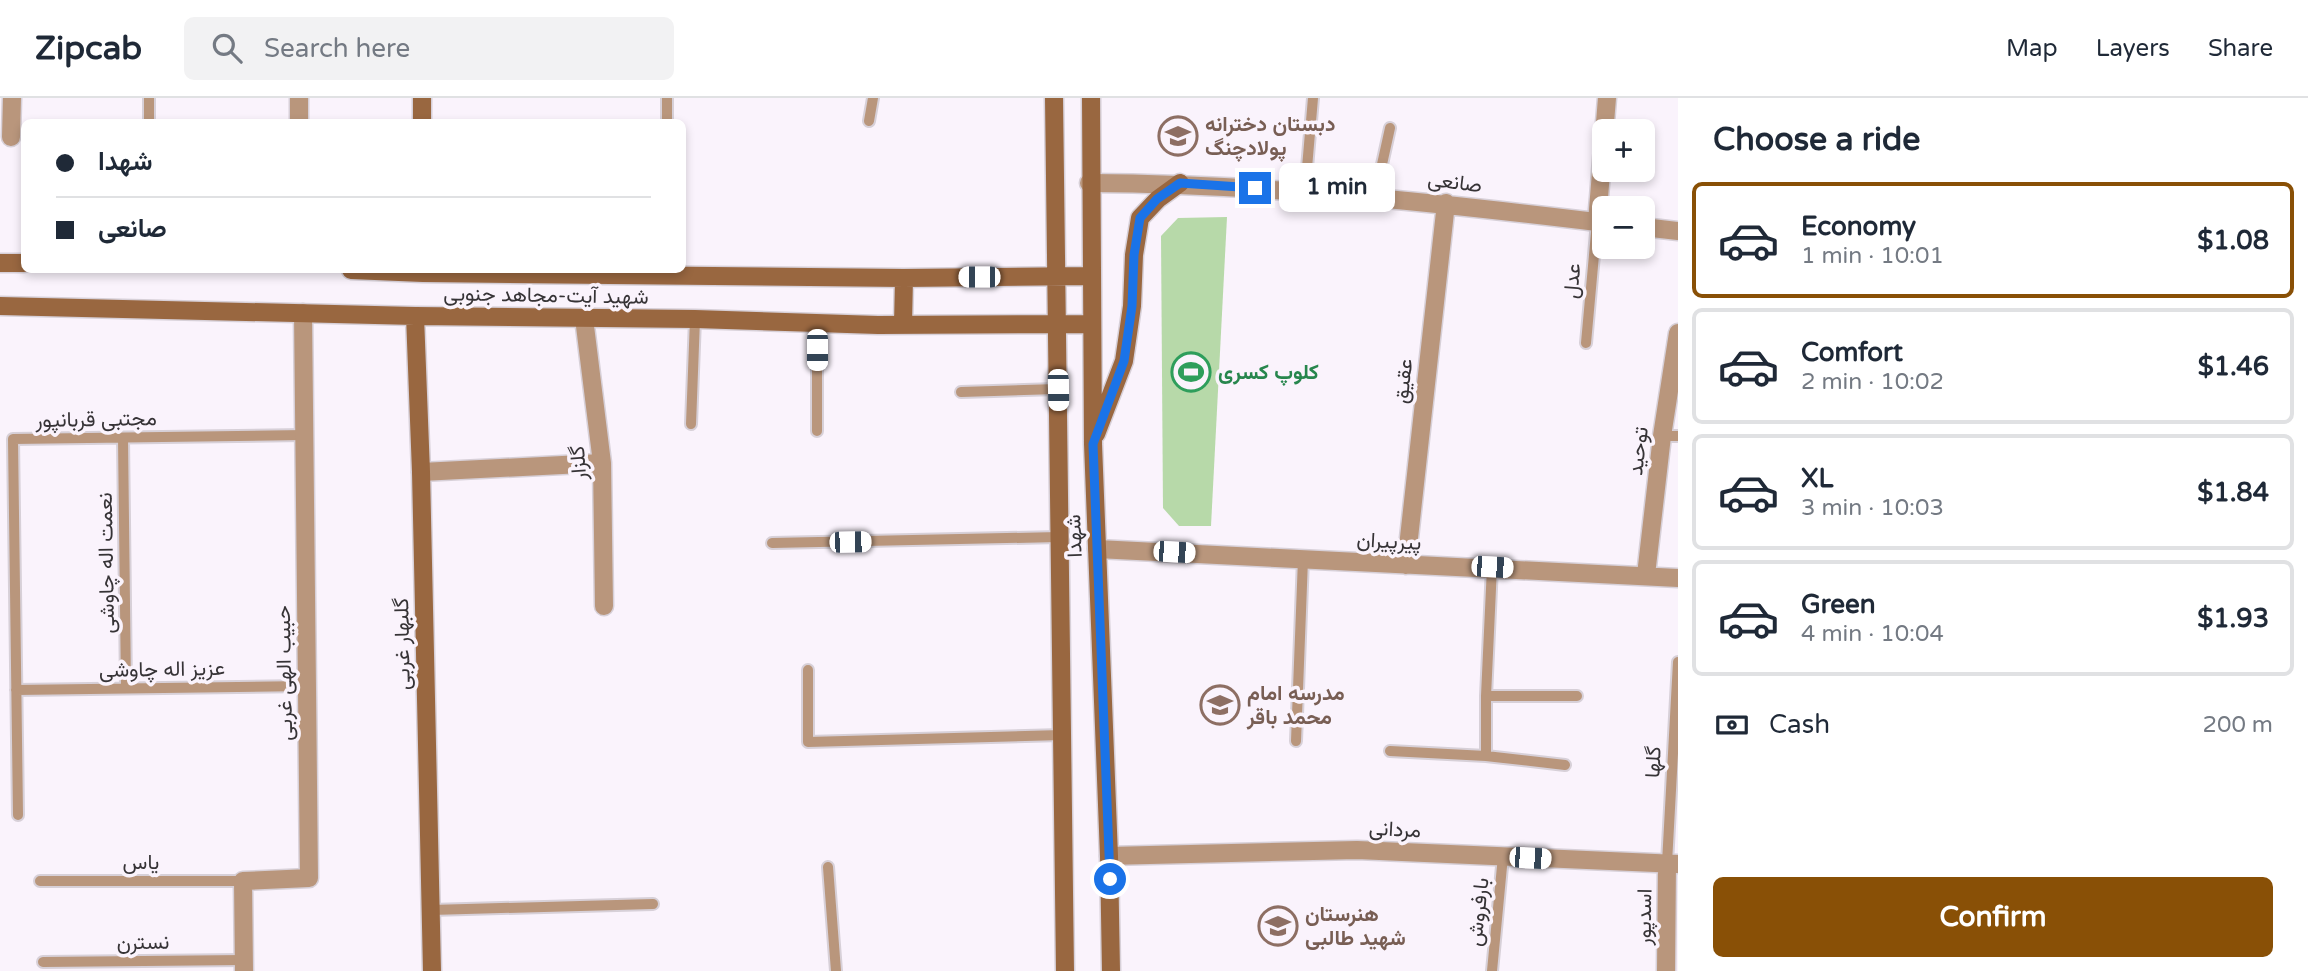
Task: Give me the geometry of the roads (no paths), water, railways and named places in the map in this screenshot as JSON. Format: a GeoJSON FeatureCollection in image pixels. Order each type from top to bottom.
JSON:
{"type":"FeatureCollection","features":[{"type":"Feature","properties":{"kind":"main road"},"geometry":{"type":"LineString","coordinates":[[422,98],[422,119]]}},
{"type":"Feature","properties":{"kind":"main road","name":"شهدا"},"geometry":{"type":"LineString","coordinates":[[1054,98],[1065,971]]}},
{"type":"Feature","properties":{"kind":"main road","name":"شهدا"},"geometry":{"type":"LineString","coordinates":[[1091,98],[1089,183],[1093,444],[1111,971]]}},
{"type":"Feature","properties":{"kind":"main road"},"geometry":{"type":"LineString","coordinates":[[1093,444],[1124,361],[1140,218],[1157,199],[1180,183]]}},
{"type":"Feature","properties":{"kind":"main road"},"geometry":{"type":"LineString","coordinates":[[0,264],[21,263]]}},
{"type":"Feature","properties":{"kind":"main road","name":"شهید آیت-مجاهد جنوبی"},"geometry":{"type":"LineString","coordinates":[[560,273],[904,278],[1091,276]]}},
{"type":"Feature","properties":{"kind":"main road"},"geometry":{"type":"LineString","coordinates":[[903,324],[904,278]]}},
{"type":"Feature","properties":{"kind":"main road","name":"شهید آیت-مجاهد جنوبی"},"geometry":{"type":"LineString","coordinates":[[0,306],[817,323],[1091,324]]}},
{"type":"Feature","properties":{"kind":"main road","name":"گلبهار غربی"},"geometry":{"type":"LineString","coordinates":[[415,316],[432,971]]}},
{"type":"Feature","properties":{"kind":"street"},"geometry":{"type":"LineString","coordinates":[[11,137],[12,98]]}},
{"type":"Feature","properties":{"kind":"street"},"geometry":{"type":"LineString","coordinates":[[299,98],[299,119]]}},
{"type":"Feature","properties":{"kind":"street"},"geometry":{"type":"LineString","coordinates":[[1602,196],[1607,98]]}},
{"type":"Feature","properties":{"kind":"street","name":"صانعی"},"geometry":{"type":"LineString","coordinates":[[1089,183],[1180,183],[1375,196],[1592,221]]}},
{"type":"Feature","properties":{"kind":"street","name":"عقیق"},"geometry":{"type":"LineString","coordinates":[[1406,565],[1446,203]]}},
{"type":"Feature","properties":{"kind":"street"},"geometry":{"type":"LineString","coordinates":[[1655,229],[1678,232]]}},
{"type":"Feature","properties":{"kind":"street","name":"حبیب الهی غربی"},"geometry":{"type":"LineString","coordinates":[[243,881],[309,878],[303,313]]}},
{"type":"Feature","properties":{"kind":"street","name":"گلزار"},"geometry":{"type":"LineString","coordinates":[[584,318],[602,463],[604,606]]}},
{"type":"Feature","properties":{"kind":"street","name":"توحید"},"geometry":{"type":"LineString","coordinates":[[1646,575],[1670,436],[1678,333]]}},
{"type":"Feature","properties":{"kind":"street"},"geometry":{"type":"LineString","coordinates":[[421,472],[602,463]]}},
{"type":"Feature","properties":{"kind":"street","name":"پیرپیران"},"geometry":{"type":"LineString","coordinates":[[1097,549],[1678,578]]}},
{"type":"Feature","properties":{"kind":"street","name":"مردانی"},"geometry":{"type":"LineString","coordinates":[[1109,856],[1357,850],[1673,864]]}},
{"type":"Feature","properties":{"kind":"street","name":"اسدپور"},"geometry":{"type":"LineString","coordinates":[[1666,971],[1673,864]]}},
{"type":"Feature","properties":{"kind":"street"},"geometry":{"type":"LineString","coordinates":[[243,881],[244,966]]}},
{"type":"Feature","properties":{"kind":"lane"},"geometry":{"type":"LineString","coordinates":[[149,98],[149,119]]}},
{"type":"Feature","properties":{"kind":"lane"},"geometry":{"type":"LineString","coordinates":[[667,98],[667,119]]}},
{"type":"Feature","properties":{"kind":"lane"},"geometry":{"type":"LineString","coordinates":[[869,121],[873,98]]}},
{"type":"Feature","properties":{"kind":"lane"},"geometry":{"type":"LineString","coordinates":[[1305,191],[1313,98]]}},
{"type":"Feature","properties":{"kind":"lane"},"geometry":{"type":"LineString","coordinates":[[1375,196],[1390,128]]}},
{"type":"Feature","properties":{"kind":"lane","name":"عدل"},"geometry":{"type":"LineString","coordinates":[[1586,343],[1596,259]]}},
{"type":"Feature","properties":{"kind":"lane"},"geometry":{"type":"LineString","coordinates":[[691,424],[695,319]]}},
{"type":"Feature","properties":{"kind":"lane"},"geometry":{"type":"LineString","coordinates":[[817,323],[817,431]]}},
{"type":"Feature","properties":{"kind":"lane"},"geometry":{"type":"LineString","coordinates":[[961,392],[1058,390]]}},
{"type":"Feature","properties":{"kind":"lane","name":"مجتبی قربانپور"},"geometry":{"type":"LineString","coordinates":[[16,690],[13,439],[304,436]]}},
{"type":"Feature","properties":{"kind":"lane","name":"نعمت اله چاوشی"},"geometry":{"type":"LineString","coordinates":[[123,438],[126,688]]}},
{"type":"Feature","properties":{"kind":"lane"},"geometry":{"type":"LineString","coordinates":[[772,544],[1059,537]]}},
{"type":"Feature","properties":{"kind":"lane"},"geometry":{"type":"LineString","coordinates":[[1296,741],[1303,559]]}},
{"type":"Feature","properties":{"kind":"lane"},"geometry":{"type":"LineString","coordinates":[[1486,756],[1492,567]]}},
{"type":"Feature","properties":{"kind":"lane","name":"گلها"},"geometry":{"type":"LineString","coordinates":[[1673,864],[1678,662]]}},
{"type":"Feature","properties":{"kind":"lane"},"geometry":{"type":"LineString","coordinates":[[808,670],[808,742],[1062,735]]}},
{"type":"Feature","properties":{"kind":"lane","name":"عزیز اله چاوشی"},"geometry":{"type":"LineString","coordinates":[[16,690],[307,686]]}},
{"type":"Feature","properties":{"kind":"lane"},"geometry":{"type":"LineString","coordinates":[[16,690],[18,815]]}},
{"type":"Feature","properties":{"kind":"lane"},"geometry":{"type":"LineString","coordinates":[[1486,696],[1577,696]]}},
{"type":"Feature","properties":{"kind":"lane"},"geometry":{"type":"LineString","coordinates":[[1390,751],[1486,756],[1565,765]]}},
{"type":"Feature","properties":{"kind":"lane","name":"بارفروش"},"geometry":{"type":"LineString","coordinates":[[1492,971],[1503,856]]}},
{"type":"Feature","properties":{"kind":"lane"},"geometry":{"type":"LineString","coordinates":[[828,867],[836,971]]}},
{"type":"Feature","properties":{"kind":"lane","name":"یاس"},"geometry":{"type":"LineString","coordinates":[[40,881],[243,881]]}},
{"type":"Feature","properties":{"kind":"lane"},"geometry":{"type":"LineString","coordinates":[[431,910],[653,904]]}},
{"type":"Feature","properties":{"kind":"lane","name":"نسترن"},"geometry":{"type":"LineString","coordinates":[[43,962],[244,966]]}},
{"type":"Feature","properties":{"kind":"place","name":"دبستان دخترانه پولادچنگ"},"geometry":{"type":"Point","coordinates":[1178,136]}},
{"type":"Feature","properties":{"kind":"place","name":"کلوپ کسری"},"geometry":{"type":"Point","coordinates":[1191,372]}},
{"type":"Feature","properties":{"kind":"place","name":"مدرسه امام محمد باقر"},"geometry":{"type":"Point","coordinates":[1220,705]}},
{"type":"Feature","properties":{"kind":"place","name":"هنرستان شهید طالبی"},"geometry":{"type":"Point","coordinates":[1278,926]}}]}
